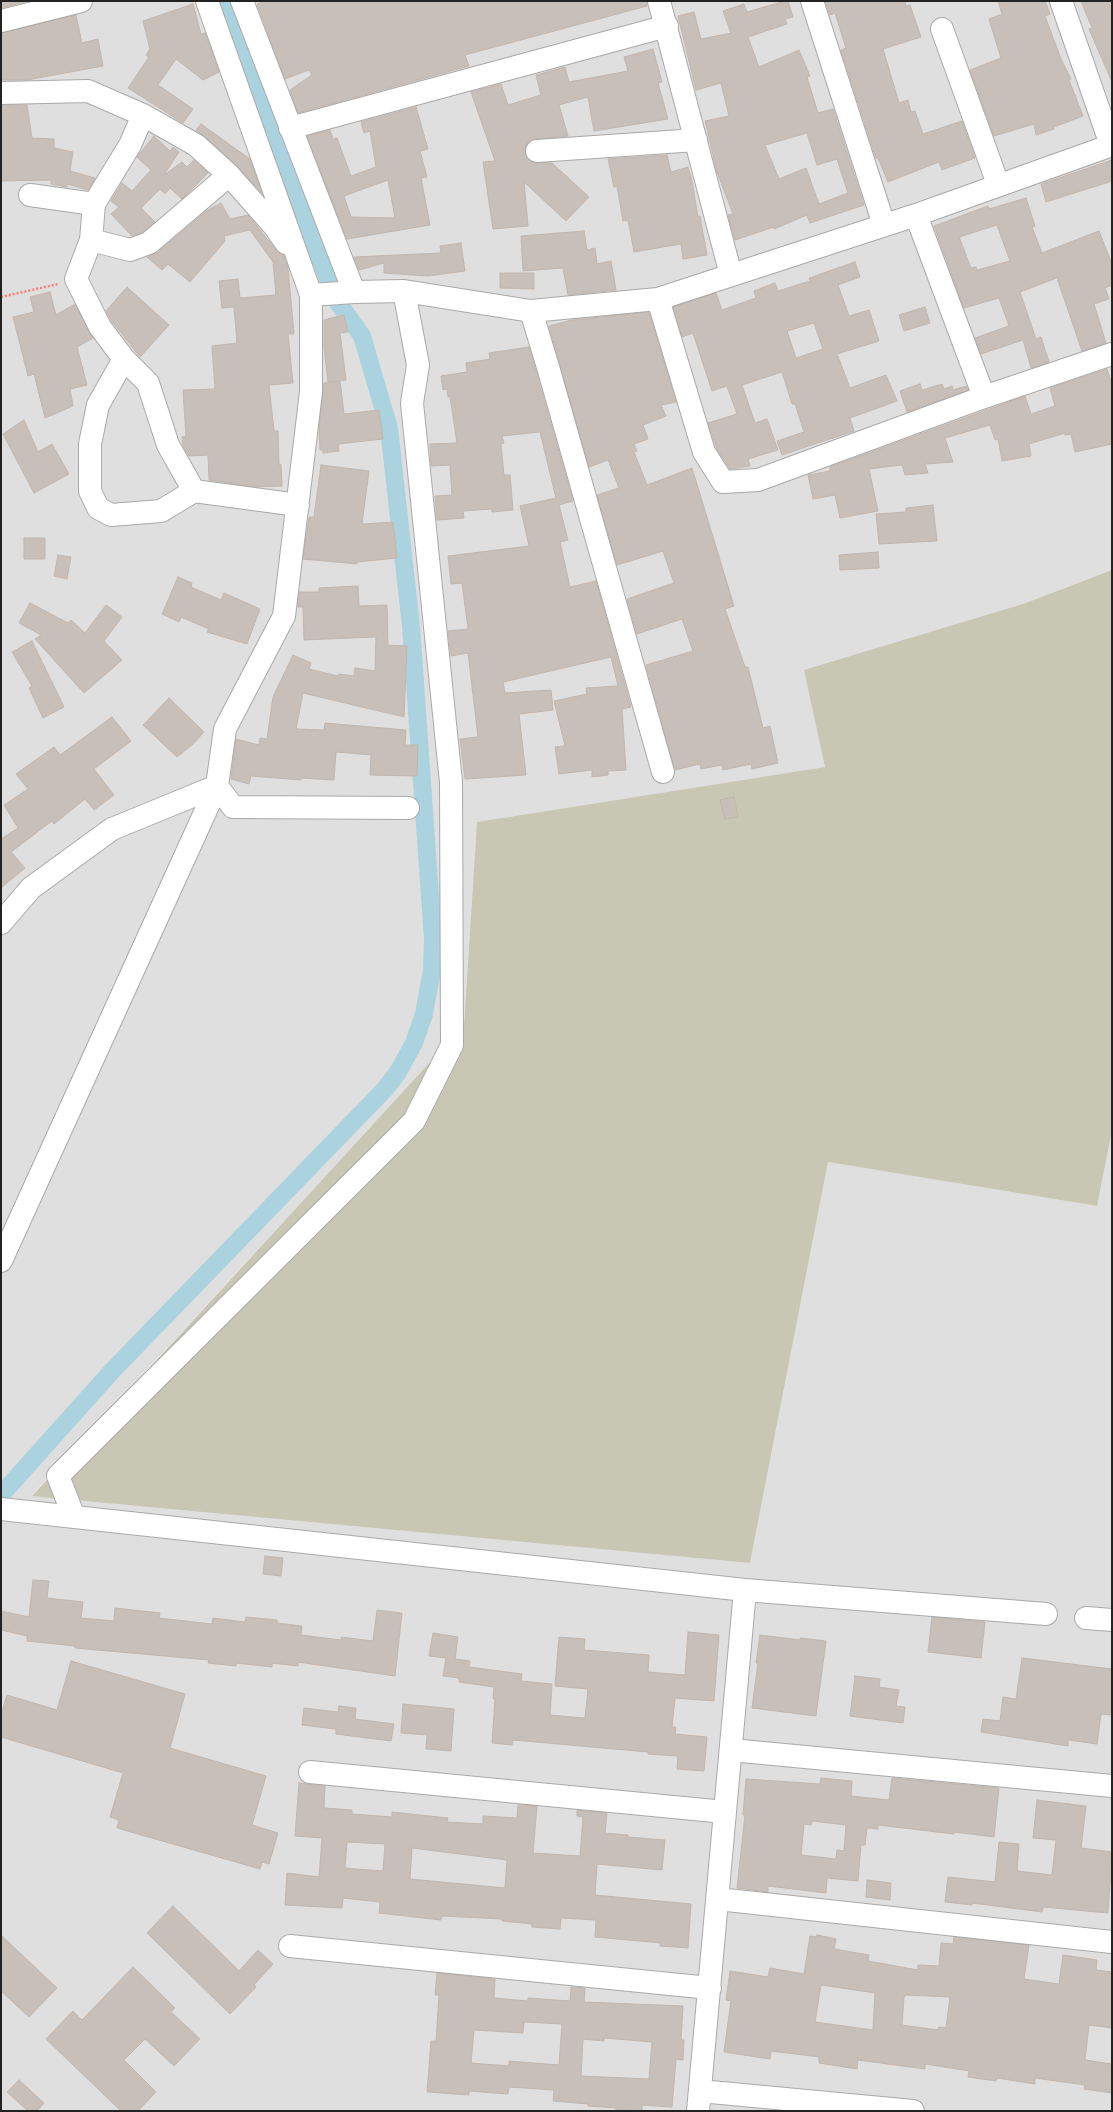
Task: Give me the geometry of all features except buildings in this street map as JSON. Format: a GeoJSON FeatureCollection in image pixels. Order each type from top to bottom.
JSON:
{"type":"FeatureCollection","features":[{"type":"Feature","properties":{"kind":"street"},"geometry":{"type":"LineString","coordinates":[[1,21],[81,1]]}},
{"type":"Feature","properties":{"kind":"street"},"geometry":{"type":"LineString","coordinates":[[207,1],[302,266]]}},
{"type":"Feature","properties":{"kind":"street"},"geometry":{"type":"LineString","coordinates":[[242,1],[354,292]]}},
{"type":"Feature","properties":{"kind":"street"},"geometry":{"type":"LineString","coordinates":[[660,1],[731,275]]}},
{"type":"Feature","properties":{"kind":"street"},"geometry":{"type":"LineString","coordinates":[[812,1],[884,226]]}},
{"type":"Feature","properties":{"kind":"street"},"geometry":{"type":"LineString","coordinates":[[320,294],[404,291],[531,310],[658,299],[884,226],[998,184],[1112,145],[1061,1]]}},
{"type":"Feature","properties":{"kind":"street"},"geometry":{"type":"LineString","coordinates":[[290,128],[667,26]]}},
{"type":"Feature","properties":{"kind":"street"},"geometry":{"type":"LineString","coordinates":[[942,29],[998,184]]}},
{"type":"Feature","properties":{"kind":"street"},"geometry":{"type":"LineString","coordinates":[[1,93],[88,91],[143,115],[196,145],[229,175],[275,227],[320,294],[311,392],[284,616],[225,729],[217,786],[1,1261]]}},
{"type":"Feature","properties":{"kind":"street"},"geometry":{"type":"LineString","coordinates":[[143,115],[130,145],[94,204],[91,240],[76,279],[100,326],[124,359],[148,383],[168,445],[194,491]]}},
{"type":"Feature","properties":{"kind":"street"},"geometry":{"type":"LineString","coordinates":[[537,151],[696,140]]}},
{"type":"Feature","properties":{"kind":"street"},"geometry":{"type":"LineString","coordinates":[[91,240],[130,250],[149,243],[229,175]]}},
{"type":"Feature","properties":{"kind":"street"},"geometry":{"type":"LineString","coordinates":[[30,195],[94,204]]}},
{"type":"Feature","properties":{"kind":"street"},"geometry":{"type":"LineString","coordinates":[[916,215],[984,397]]}},
{"type":"Feature","properties":{"kind":"street"},"geometry":{"type":"LineString","coordinates":[[74,1517],[58,1476],[414,1121],[452,1045],[451,782],[412,403],[418,365],[404,291]]}},
{"type":"Feature","properties":{"kind":"street"},"geometry":{"type":"LineString","coordinates":[[658,299],[704,452],[723,482],[758,480],[984,397],[1112,354]]}},
{"type":"Feature","properties":{"kind":"street"},"geometry":{"type":"LineString","coordinates":[[531,310],[551,374],[663,772]]}},
{"type":"Feature","properties":{"kind":"street"},"geometry":{"type":"LineString","coordinates":[[124,359],[98,405],[90,444],[90,492],[98,508],[111,515],[161,511],[194,491],[298,505]]}},
{"type":"Feature","properties":{"kind":"street"},"geometry":{"type":"LineString","coordinates":[[217,786],[233,807],[408,808]]}},
{"type":"Feature","properties":{"kind":"street"},"geometry":{"type":"LineString","coordinates":[[1,923],[31,888],[112,829],[217,786]]}},
{"type":"Feature","properties":{"kind":"street"},"geometry":{"type":"LineString","coordinates":[[2,1509],[745,1590],[1046,1614]]}},
{"type":"Feature","properties":{"kind":"street"},"geometry":{"type":"LineString","coordinates":[[745,1590],[699,2101],[913,2111]]}},
{"type":"Feature","properties":{"kind":"street"},"geometry":{"type":"LineString","coordinates":[[1086,1618],[1112,1620]]}},
{"type":"Feature","properties":{"kind":"street"},"geometry":{"type":"LineString","coordinates":[[731,1750],[1112,1786]]}},
{"type":"Feature","properties":{"kind":"street"},"geometry":{"type":"LineString","coordinates":[[310,1772],[725,1812]]}},
{"type":"Feature","properties":{"kind":"street"},"geometry":{"type":"LineString","coordinates":[[718,1898],[1112,1942]]}},
{"type":"Feature","properties":{"kind":"street"},"geometry":{"type":"LineString","coordinates":[[290,1946],[710,1988]]}},
{"type":"Feature","properties":{"kind":"path"},"geometry":{"type":"LineString","coordinates":[[1,296],[37,290],[76,279]]}},
{"type":"Feature","properties":{"kind":"shaded area"},"geometry":{"type":"Polygon","coordinates":[[[1,1],[1112,1],[1112,570],[1023,604],[825,767],[477,822],[464,1025],[32,1495],[750,1563],[828,1162],[1097,1206],[1112,1131],[1112,2111],[1,2111],[1,1]]]}},
{"type":"Feature","properties":{"kind":"shaded area"},"geometry":{"type":"Polygon","coordinates":[[[1112,570],[1112,1131],[1097,1206],[828,1162],[750,1563],[32,1496],[464,1025],[477,822],[825,767],[804,670],[1023,604],[1112,570]]]}},
{"type":"Feature","properties":{"kind":"waterway"},"geometry":{"type":"LineString","coordinates":[[1,1495],[112,1371],[386,1088],[398,1072],[414,1043],[424,1014],[432,970],[433,939],[411,626],[389,428],[362,336],[337,301],[306,223],[226,1]]}}]}
